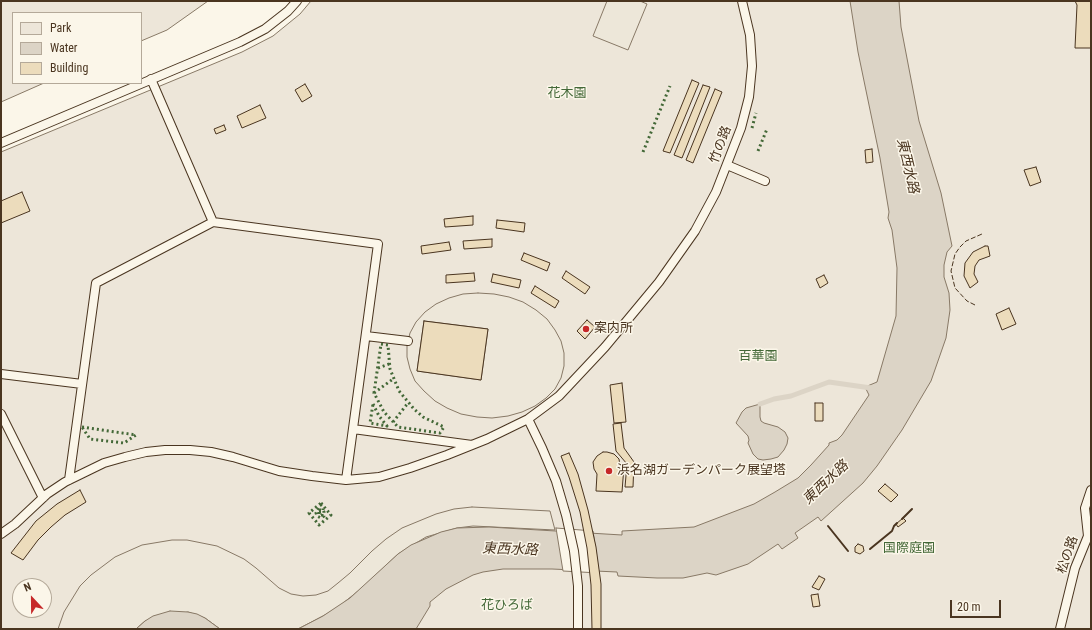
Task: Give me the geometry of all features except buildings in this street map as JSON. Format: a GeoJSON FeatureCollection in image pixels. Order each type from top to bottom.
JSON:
{"type":"FeatureCollection","features":[{"type":"Feature","properties":{"kind":"lane"},"geometry":{"type":"LineString","coordinates":[[142,83],[240,42],[265,29],[288,11],[297,1]]}},
{"type":"Feature","properties":{"kind":"lane","name":"竹の路"},"geometry":{"type":"LineString","coordinates":[[1,534],[15,524],[43,498],[69,480],[97,466],[119,458],[146,452],[190,450],[211,452],[279,471],[346,480],[379,477],[410,468],[473,445],[528,419],[559,396],[605,347],[659,282],[695,231],[716,192],[741,128],[750,97],[752,66],[750,35],[742,1]]}},
{"type":"Feature","properties":{"kind":"lane"},"geometry":{"type":"LineString","coordinates":[[151,79],[213,222]]}},
{"type":"Feature","properties":{"kind":"lane"},"geometry":{"type":"LineString","coordinates":[[1,143],[139,84]]}},
{"type":"Feature","properties":{"kind":"lane"},"geometry":{"type":"LineString","coordinates":[[727,166],[765,181]]}},
{"type":"Feature","properties":{"kind":"lane"},"geometry":{"type":"LineString","coordinates":[[69,480],[96,283],[213,222],[378,244],[346,480]]}},
{"type":"Feature","properties":{"kind":"lane"},"geometry":{"type":"LineString","coordinates":[[366,336],[408,342]]}},
{"type":"Feature","properties":{"kind":"lane"},"geometry":{"type":"LineString","coordinates":[[1,374],[82,384]]}},
{"type":"Feature","properties":{"kind":"lane"},"geometry":{"type":"LineString","coordinates":[[1,414],[43,498]]}},
{"type":"Feature","properties":{"kind":"lane"},"geometry":{"type":"LineString","coordinates":[[528,419],[556,481],[566,516],[574,551],[578,586],[578,629]]}},
{"type":"Feature","properties":{"kind":"lane"},"geometry":{"type":"LineString","coordinates":[[353,429],[473,445]]}},
{"type":"Feature","properties":{"kind":"lane","name":"松の路"},"geometry":{"type":"LineString","coordinates":[[1060,629],[1073,574],[1089,535],[1085,508],[1091,490]]}},
{"type":"Feature","properties":{"kind":"green space"},"geometry":{"type":"Polygon","coordinates":[[[1,1],[208,1],[167,30],[142,41],[142,12],[12,12],[12,84],[42,84],[1,102],[1,1]]]}},
{"type":"Feature","properties":{"kind":"green space"},"geometry":{"type":"Polygon","coordinates":[[[311,1],[1091,1],[1091,629],[1,629],[1,152],[242,52],[273,36],[300,14],[311,1]]]}},
{"type":"Feature","properties":{"kind":"shaded area"},"geometry":{"type":"Polygon","coordinates":[[[607,1],[640,1],[647,4],[628,50],[593,36],[607,1]]]}},
{"type":"Feature","properties":{"kind":"shaded area"},"geometry":{"type":"Polygon","coordinates":[[[463,294],[494,294],[523,302],[547,319],[555,330],[561,341],[564,353],[564,366],[561,378],[555,389],[535,406],[508,416],[492,418],[461,414],[435,401],[415,381],[407,357],[407,345],[410,333],[416,322],[425,312],[436,304],[463,294]],[[424,321],[417,371],[481,380],[488,329],[424,321]]]}},
{"type":"Feature","properties":{"kind":"shaded area"},"geometry":{"type":"Polygon","coordinates":[[[472,507],[550,511],[555,530],[473,526],[457,528],[426,537],[398,554],[363,587],[337,608],[298,629],[220,629],[205,618],[188,612],[145,621],[136,629],[58,629],[64,612],[80,586],[91,575],[115,557],[142,545],[172,540],[187,540],[217,546],[244,559],[279,588],[291,594],[303,596],[316,595],[328,591],[350,573],[386,539],[402,528],[436,514],[454,509],[472,507]]]}},
{"type":"Feature","properties":{"kind":"water","name":"東西水路"},"geometry":{"type":"Polygon","coordinates":[[[850,1],[899,1],[901,27],[919,121],[941,193],[952,246],[947,252],[944,265],[944,277],[949,293],[950,310],[946,338],[931,381],[902,430],[877,466],[863,483],[821,521],[818,517],[795,533],[798,538],[782,549],[778,544],[748,564],[716,575],[707,573],[683,578],[657,578],[618,576],[617,572],[552,569],[503,569],[473,575],[446,589],[430,602],[430,606],[416,629],[298,629],[323,616],[350,598],[398,554],[411,545],[441,532],[457,528],[489,527],[622,535],[622,531],[694,527],[754,504],[798,478],[829,445],[829,443],[837,440],[842,435],[869,395],[865,387],[877,382],[896,316],[897,268],[892,230],[888,218],[889,212],[880,158],[858,52],[850,1]]]}},
{"type":"Feature","properties":{"kind":"water"},"geometry":{"type":"Polygon","coordinates":[[[760,404],[761,421],[778,427],[785,432],[788,438],[784,450],[778,457],[771,459],[758,459],[753,454],[748,443],[748,436],[736,423],[746,408],[760,404]]]}},
{"type":"Feature","properties":{"kind":"water"},"geometry":{"type":"Polygon","coordinates":[[[170,611],[197,614],[220,629],[136,629],[153,616],[170,611]]]}},
{"type":"Feature","properties":{"kind":"pier"},"geometry":{"type":"Polygon","coordinates":[[[556,528],[593,531],[599,573],[563,571],[556,528]]]}},
{"type":"Feature","properties":{"kind":"waterway"},"geometry":{"type":"LineString","coordinates":[[760,404],[774,399],[791,396],[829,382],[871,388]]}},
{"type":"Feature","properties":{"kind":"hedge"},"geometry":{"type":"LineString","coordinates":[[643,152],[670,86]]}},
{"type":"Feature","properties":{"kind":"hedge"},"geometry":{"type":"LineString","coordinates":[[752,128],[756,113]]}},
{"type":"Feature","properties":{"kind":"hedge"},"geometry":{"type":"LineString","coordinates":[[758,151],[767,129]]}},
{"type":"Feature","properties":{"kind":"hedge"},"geometry":{"type":"LineString","coordinates":[[381,344],[388,345],[390,369],[399,391],[423,417],[444,427],[440,433],[398,427],[384,412],[374,393],[381,344]]}},
{"type":"Feature","properties":{"kind":"hedge"},"geometry":{"type":"LineString","coordinates":[[378,368],[389,364]]}},
{"type":"Feature","properties":{"kind":"hedge"},"geometry":{"type":"LineString","coordinates":[[374,393],[393,379]]}},
{"type":"Feature","properties":{"kind":"hedge"},"geometry":{"type":"LineString","coordinates":[[393,422],[408,403]]}},
{"type":"Feature","properties":{"kind":"hedge"},"geometry":{"type":"LineString","coordinates":[[373,404],[379,416],[387,426],[370,423],[373,404]]}},
{"type":"Feature","properties":{"kind":"hedge"},"geometry":{"type":"LineString","coordinates":[[82,427],[136,435],[124,443],[90,439],[82,427]]}},
{"type":"Feature","properties":{"kind":"hedge"},"geometry":{"type":"LineString","coordinates":[[321,503],[331,515],[319,525],[309,513],[321,503]]}},
{"type":"Feature","properties":{"kind":"hedge"},"geometry":{"type":"LineString","coordinates":[[319,510],[323,510],[324,512],[324,516],[321,518],[317,516],[316,513],[321,505],[323,510]]}},
{"type":"Feature","properties":{"kind":"hedge"},"geometry":{"type":"LineString","coordinates":[[319,512],[322,512],[322,515],[319,515],[319,512]]}},
{"type":"Feature","properties":{"kind":"fence"},"geometry":{"type":"LineString","coordinates":[[975,305],[967,301],[955,288],[951,271],[955,254],[960,247],[966,241],[982,234]]}},
{"type":"Feature","properties":{"kind":"wall"},"geometry":{"type":"LineString","coordinates":[[902,519],[912,509]]}},
{"type":"Feature","properties":{"kind":"wall"},"geometry":{"type":"LineString","coordinates":[[870,549],[892,531],[897,523]]}},
{"type":"Feature","properties":{"kind":"wall"},"geometry":{"type":"LineString","coordinates":[[828,526],[848,551]]}},
{"type":"Feature","properties":{"kind":"place","name":"案内所"},"geometry":{"type":"Point","coordinates":[586,329]}},
{"type":"Feature","properties":{"kind":"place","name":"浜名湖ガーデンパーク展望塔"},"geometry":{"type":"Point","coordinates":[609,471]}},
{"type":"Feature","properties":{"kind":"park label","name":"花木園"},"geometry":{"type":"Point","coordinates":[567,94]}},
{"type":"Feature","properties":{"kind":"park label","name":"百華園"},"geometry":{"type":"Point","coordinates":[758,357]}},
{"type":"Feature","properties":{"kind":"park label","name":"国際庭園"},"geometry":{"type":"Point","coordinates":[909,549]}},
{"type":"Feature","properties":{"kind":"park label","name":"花ひろば"},"geometry":{"type":"Point","coordinates":[507,606]}}]}
